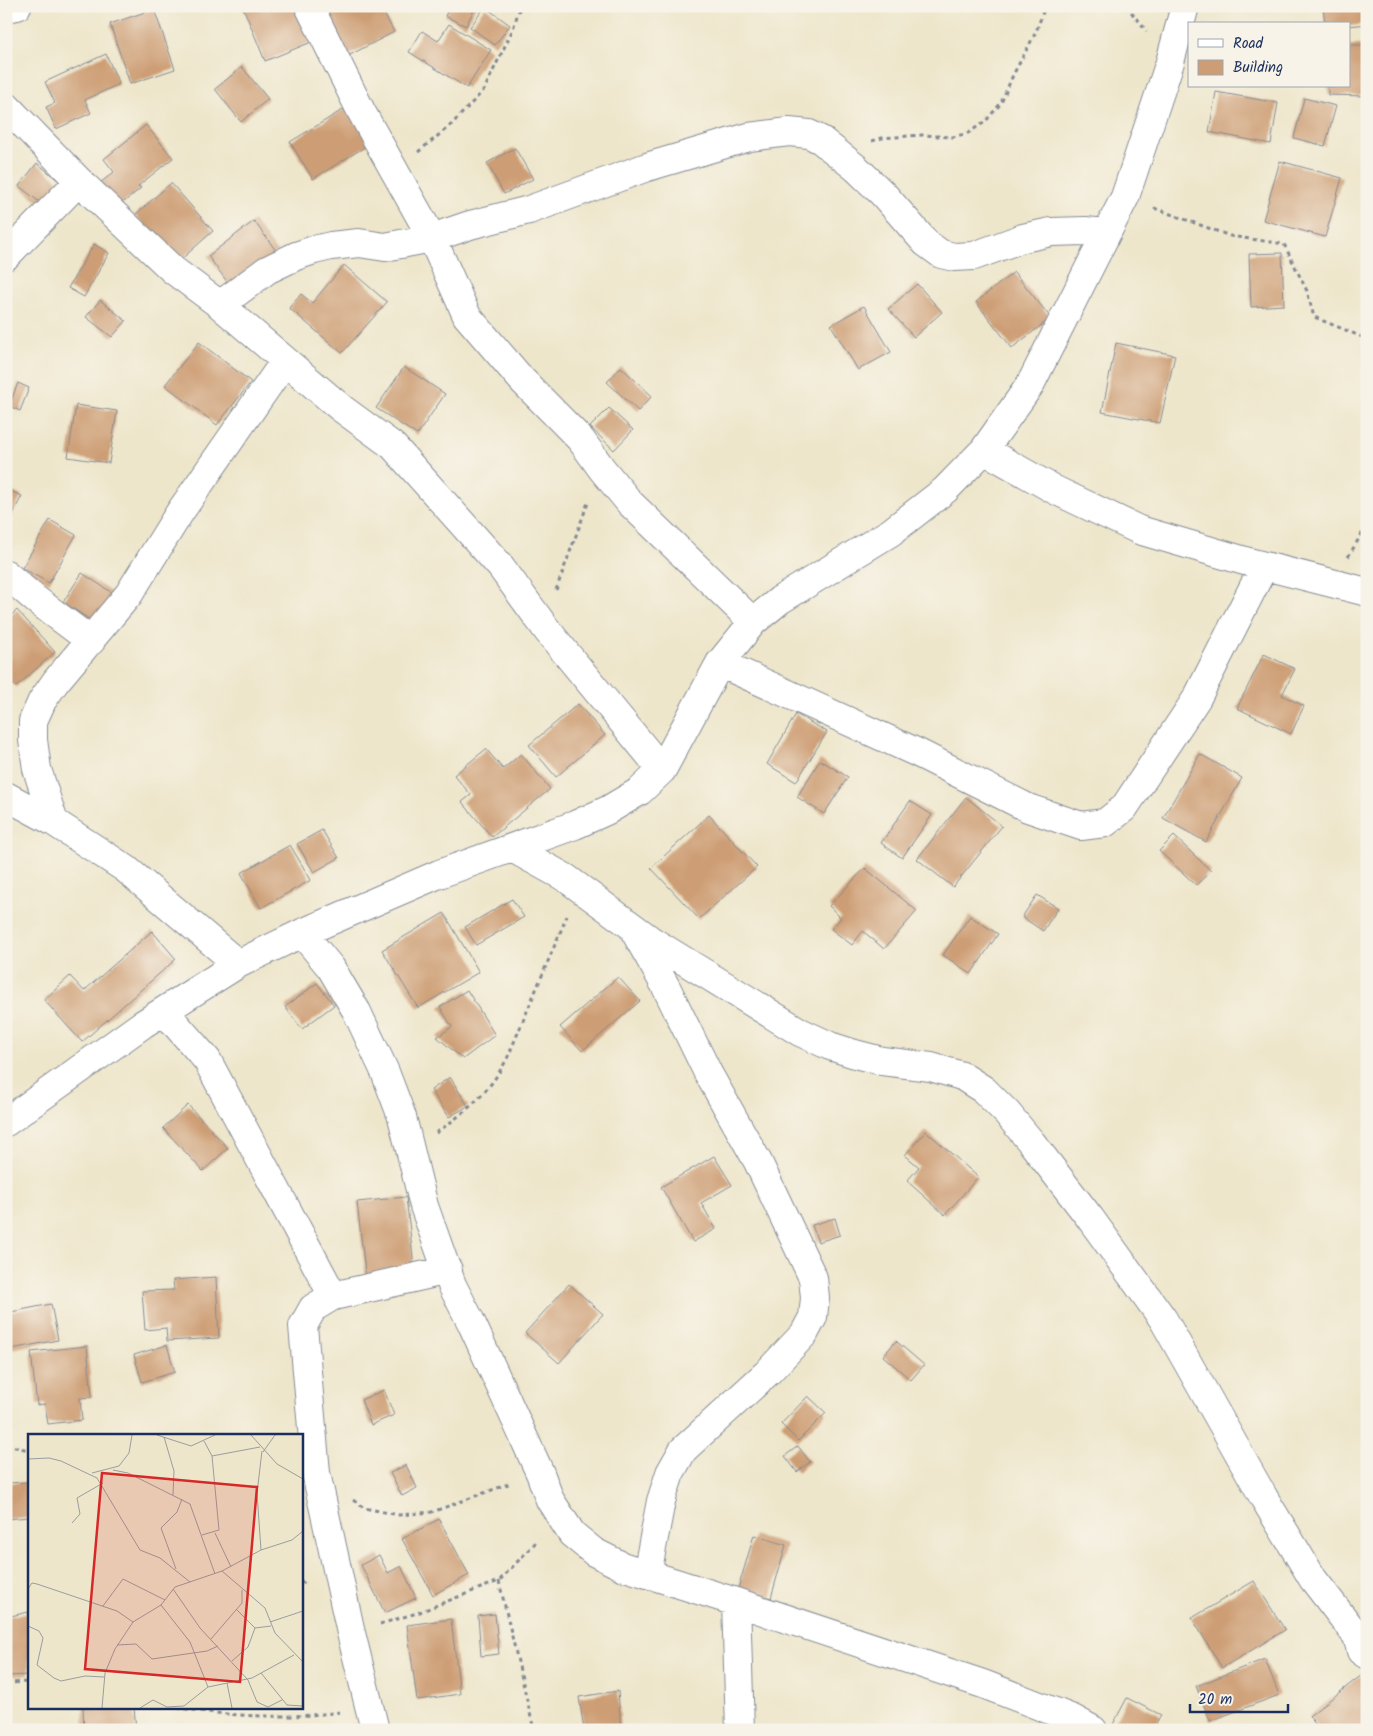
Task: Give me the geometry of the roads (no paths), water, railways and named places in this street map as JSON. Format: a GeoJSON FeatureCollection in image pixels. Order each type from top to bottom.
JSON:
{"type":"FeatureCollection","features":[{"type":"Feature","properties":{"kind":"street"},"geometry":{"type":"LineString","coordinates":[[6,8],[16,6]]}},
{"type":"Feature","properties":{"kind":"street"},"geometry":{"type":"LineString","coordinates":[[309,6],[361,111],[432,238],[467,316],[522,380],[582,440],[602,469],[630,503],[753,622]]}},
{"type":"Feature","properties":{"kind":"street"},"geometry":{"type":"LineString","coordinates":[[6,1122],[143,1024],[238,964],[302,933],[439,874],[575,825],[608,810],[640,791],[662,770],[720,663],[753,622],[780,600],[891,532],[945,490],[984,450],[1030,386],[1125,197],[1170,62],[1185,6]]}},
{"type":"Feature","properties":{"kind":"street"},"geometry":{"type":"LineString","coordinates":[[6,106],[79,181],[173,270],[220,305],[341,408],[393,446],[501,566],[547,630],[662,770]]}},
{"type":"Feature","properties":{"kind":"street"},"geometry":{"type":"LineString","coordinates":[[220,305],[267,270],[296,256],[314,250],[331,246],[359,244],[385,247],[432,238],[470,225],[529,210],[647,167],[749,138],[789,132],[809,134],[834,150],[884,195],[926,243],[942,254],[954,257],[974,256],[1023,238],[1051,232],[1085,231],[1106,233]]}},
{"type":"Feature","properties":{"kind":"street"},"geometry":{"type":"LineString","coordinates":[[6,256],[79,181]]}},
{"type":"Feature","properties":{"kind":"street"},"geometry":{"type":"LineString","coordinates":[[54,822],[37,769],[32,740],[33,721],[42,701],[51,687],[130,594],[180,512],[285,361]]}},
{"type":"Feature","properties":{"kind":"street"},"geometry":{"type":"LineString","coordinates":[[984,450],[1055,490],[1139,530],[1264,566],[1367,592]]}},
{"type":"Feature","properties":{"kind":"street"},"geometry":{"type":"LineString","coordinates":[[720,663],[918,753],[1028,808],[1081,826],[1105,823],[1124,808],[1196,698],[1264,566]]}},
{"type":"Feature","properties":{"kind":"street"},"geometry":{"type":"LineString","coordinates":[[6,574],[35,599],[91,641]]}},
{"type":"Feature","properties":{"kind":"street"},"geometry":{"type":"LineString","coordinates":[[6,796],[54,822],[126,869],[238,964]]}},
{"type":"Feature","properties":{"kind":"street"},"geometry":{"type":"LineString","coordinates":[[512,848],[566,878],[652,941],[792,1027],[830,1046],[882,1061],[931,1067],[962,1076],[984,1090],[1007,1113],[1038,1151],[1163,1318],[1264,1498],[1313,1579],[1365,1651]]}},
{"type":"Feature","properties":{"kind":"street"},"geometry":{"type":"LineString","coordinates":[[632,926],[666,987],[708,1073],[758,1162],[813,1278],[816,1298],[813,1317],[804,1334],[767,1373],[683,1450],[670,1472],[661,1501],[647,1574]]}},
{"type":"Feature","properties":{"kind":"street"},"geometry":{"type":"LineString","coordinates":[[302,933],[331,968],[357,1012],[402,1117],[424,1206],[452,1285],[471,1322],[540,1473],[550,1500],[572,1534],[594,1552],[622,1566],[983,1684],[1074,1719],[1093,1730]]}},
{"type":"Feature","properties":{"kind":"street"},"geometry":{"type":"LineString","coordinates":[[164,1012],[207,1060],[333,1296]]}},
{"type":"Feature","properties":{"kind":"street"},"geometry":{"type":"LineString","coordinates":[[373,1719],[351,1632],[316,1473],[303,1326],[312,1308],[333,1296],[448,1270]]}},
{"type":"Feature","properties":{"kind":"street"},"geometry":{"type":"LineString","coordinates":[[736,1602],[740,1730]]}}]}
